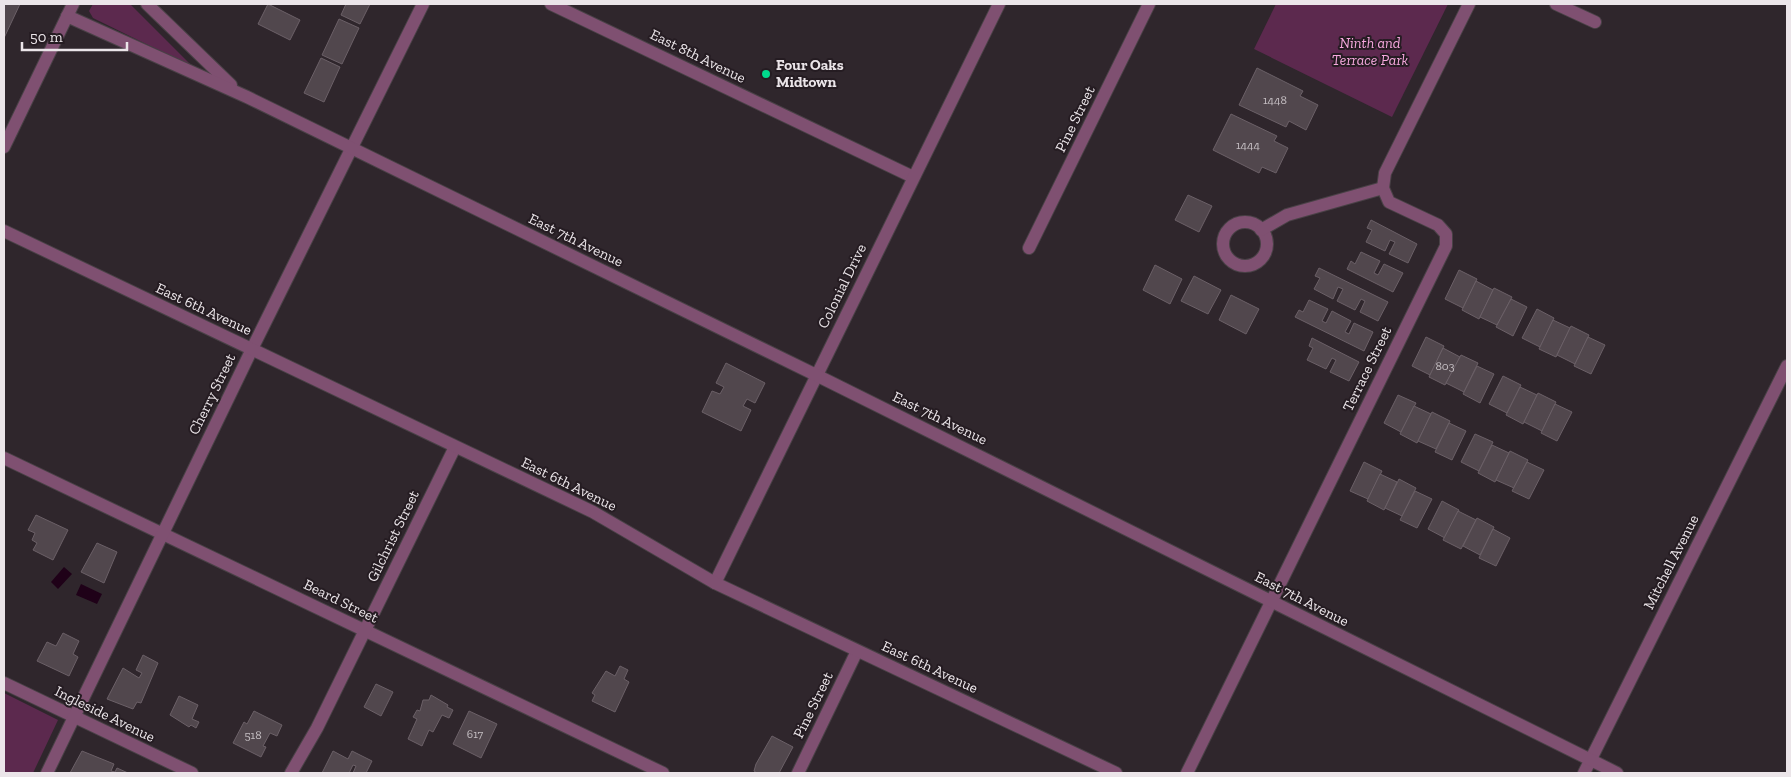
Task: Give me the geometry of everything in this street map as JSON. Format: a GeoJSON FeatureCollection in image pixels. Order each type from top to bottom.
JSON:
{"type":"FeatureCollection","features":[{"type":"Feature","properties":{"kind":"street"},"geometry":{"type":"LineString","coordinates":[[4,147],[73,4]]}},
{"type":"Feature","properties":{"kind":"street","name":"East 7th Avenue"},"geometry":{"type":"LineString","coordinates":[[147,4],[225,80],[247,97]]}},
{"type":"Feature","properties":{"kind":"street","name":"Cherry Street"},"geometry":{"type":"LineString","coordinates":[[47,773],[252,349],[423,4]]}},
{"type":"Feature","properties":{"kind":"street","name":"East 8th Avenue"},"geometry":{"type":"LineString","coordinates":[[551,4],[913,177]]}},
{"type":"Feature","properties":{"kind":"street","name":"Colonial Drive"},"geometry":{"type":"LineString","coordinates":[[715,583],[999,4]]}},
{"type":"Feature","properties":{"kind":"street","name":"Pine Street"},"geometry":{"type":"LineString","coordinates":[[1029,248],[1149,4]]}},
{"type":"Feature","properties":{"kind":"street"},"geometry":{"type":"LineString","coordinates":[[1261,230],[1287,215],[1383,188],[1385,174],[1469,4]]}},
{"type":"Feature","properties":{"kind":"street"},"geometry":{"type":"LineString","coordinates":[[1556,4],[1595,22]]}},
{"type":"Feature","properties":{"kind":"street","name":"East 7th Avenue"},"geometry":{"type":"LineString","coordinates":[[67,16],[247,97],[818,376],[1617,773]]}},
{"type":"Feature","properties":{"kind":"street","name":"Terrace Street"},"geometry":{"type":"LineString","coordinates":[[1187,773],[1446,246],[1446,234],[1438,225],[1389,202],[1383,188]]}},
{"type":"Feature","properties":{"kind":"street","name":"East 6th Avenue"},"geometry":{"type":"LineString","coordinates":[[4,231],[594,512],[715,583],[1116,773]]}},
{"type":"Feature","properties":{"kind":"street","name":"Mitchell Avenue"},"geometry":{"type":"LineString","coordinates":[[1584,773],[1787,366]]}},
{"type":"Feature","properties":{"kind":"street","name":"Gilchrist Street"},"geometry":{"type":"LineString","coordinates":[[291,773],[316,728],[455,447]]}},
{"type":"Feature","properties":{"kind":"street","name":"Beard Street"},"geometry":{"type":"LineString","coordinates":[[4,458],[663,773]]}},
{"type":"Feature","properties":{"kind":"street","name":"Pine Street"},"geometry":{"type":"LineString","coordinates":[[798,773],[857,650]]}},
{"type":"Feature","properties":{"kind":"street","name":"Ingleside Avenue"},"geometry":{"type":"LineString","coordinates":[[4,683],[192,773]]}},
{"type":"Feature","properties":{"kind":"green space"},"geometry":{"type":"Polygon","coordinates":[[[93,4],[130,4],[193,67],[93,18],[89,11],[93,4]]]}},
{"type":"Feature","properties":{"kind":"green space","name":"Ninth and Terrace Park"},"geometry":{"type":"Polygon","coordinates":[[[1276,4],[1448,4],[1392,117],[1254,49],[1276,4]]]}},
{"type":"Feature","properties":{"kind":"green space"},"geometry":{"type":"Polygon","coordinates":[[[4,693],[58,720],[33,773],[4,773],[4,693]]]}},
{"type":"Feature","properties":{"kind":"shaded area"},"geometry":{"type":"Polygon","coordinates":[[[64,567],[72,574],[58,589],[51,582],[64,567]]]}},
{"type":"Feature","properties":{"kind":"shaded area"},"geometry":{"type":"Polygon","coordinates":[[[81,584],[102,594],[97,604],[76,595],[81,584]]]}},
{"type":"Feature","properties":{"kind":"building"},"geometry":{"type":"Polygon","coordinates":[[[4,4],[20,4],[4,38],[4,4]]]}},
{"type":"Feature","properties":{"kind":"building"},"geometry":{"type":"Polygon","coordinates":[[[268,4],[300,20],[290,40],[258,24],[268,4]]]}},
{"type":"Feature","properties":{"kind":"building"},"geometry":{"type":"Polygon","coordinates":[[[346,4],[370,4],[360,24],[341,15],[346,4]]]}},
{"type":"Feature","properties":{"kind":"building"},"geometry":{"type":"Polygon","coordinates":[[[339,19],[359,28],[342,64],[322,55],[339,19]]]}},
{"type":"Feature","properties":{"kind":"building"},"geometry":{"type":"Polygon","coordinates":[[[321,58],[340,67],[324,102],[304,93],[321,58]]]}},
{"type":"Feature","properties":{"kind":"building"},"geometry":{"type":"Polygon","coordinates":[[[1257,68],[1303,91],[1300,96],[1318,105],[1306,130],[1289,121],[1286,127],[1239,105],[1257,68]]]}},
{"type":"Feature","properties":{"kind":"building"},"geometry":{"type":"Polygon","coordinates":[[[1231,114],[1277,136],[1274,141],[1288,148],[1276,173],[1262,167],[1259,173],[1213,150],[1231,114]]]}},
{"type":"Feature","properties":{"kind":"building"},"geometry":{"type":"Polygon","coordinates":[[[1188,195],[1212,206],[1199,232],[1175,220],[1188,195]]]}},
{"type":"Feature","properties":{"kind":"building"},"geometry":{"type":"Polygon","coordinates":[[[1371,220],[1417,244],[1408,263],[1389,254],[1395,242],[1390,240],[1385,251],[1366,242],[1372,230],[1367,228],[1371,220]]]}},
{"type":"Feature","properties":{"kind":"building"},"geometry":{"type":"Polygon","coordinates":[[[1361,252],[1380,261],[1374,273],[1378,275],[1384,264],[1403,273],[1393,292],[1347,269],[1351,261],[1355,264],[1361,252]]]}},
{"type":"Feature","properties":{"kind":"building"},"geometry":{"type":"Polygon","coordinates":[[[1155,265],[1182,279],[1170,304],[1143,290],[1155,265]]]}},
{"type":"Feature","properties":{"kind":"building"},"geometry":{"type":"Polygon","coordinates":[[[1319,268],[1388,302],[1378,321],[1360,312],[1365,301],[1361,299],[1355,310],[1337,301],[1343,289],[1338,287],[1333,299],[1314,289],[1320,278],[1315,276],[1319,268]]]}},
{"type":"Feature","properties":{"kind":"building"},"geometry":{"type":"Polygon","coordinates":[[[1459,270],[1477,279],[1463,308],[1445,299],[1459,270]]]}},
{"type":"Feature","properties":{"kind":"building"},"geometry":{"type":"Polygon","coordinates":[[[1194,276],[1221,290],[1208,314],[1181,301],[1194,276]]]}},
{"type":"Feature","properties":{"kind":"building"},"geometry":{"type":"Polygon","coordinates":[[[1476,281],[1493,290],[1479,319],[1462,310],[1476,281]]]}},
{"type":"Feature","properties":{"kind":"building"},"geometry":{"type":"Polygon","coordinates":[[[1494,288],[1512,297],[1497,325],[1480,317],[1494,288]]]}},
{"type":"Feature","properties":{"kind":"building"},"geometry":{"type":"Polygon","coordinates":[[[1231,295],[1259,309],[1246,334],[1219,320],[1231,295]]]}},
{"type":"Feature","properties":{"kind":"building"},"geometry":{"type":"Polygon","coordinates":[[[1511,299],[1527,307],[1513,336],[1496,327],[1511,299]]]}},
{"type":"Feature","properties":{"kind":"building"},"geometry":{"type":"Polygon","coordinates":[[[1309,300],[1328,309],[1322,321],[1326,323],[1332,311],[1351,321],[1345,332],[1349,334],[1354,323],[1373,332],[1364,351],[1295,317],[1299,310],[1303,312],[1309,300]]]}},
{"type":"Feature","properties":{"kind":"building"},"geometry":{"type":"Polygon","coordinates":[[[1537,309],[1554,318],[1540,347],[1522,338],[1537,309]]]}},
{"type":"Feature","properties":{"kind":"building"},"geometry":{"type":"Polygon","coordinates":[[[1553,320],[1570,328],[1556,357],[1539,349],[1553,320]]]}},
{"type":"Feature","properties":{"kind":"building"},"geometry":{"type":"Polygon","coordinates":[[[1571,326],[1589,335],[1575,364],[1557,355],[1571,326]]]}},
{"type":"Feature","properties":{"kind":"building"},"geometry":{"type":"Polygon","coordinates":[[[1426,337],[1444,346],[1430,375],[1412,366],[1426,337]]]}},
{"type":"Feature","properties":{"kind":"building"},"geometry":{"type":"Polygon","coordinates":[[[1588,337],[1605,345],[1591,374],[1574,366],[1588,337]]]}},
{"type":"Feature","properties":{"kind":"building"},"geometry":{"type":"Polygon","coordinates":[[[1312,338],[1359,362],[1349,381],[1330,372],[1336,360],[1332,358],[1326,369],[1307,360],[1313,348],[1309,346],[1312,338]]]}},
{"type":"Feature","properties":{"kind":"building"},"geometry":{"type":"Polygon","coordinates":[[[1443,348],[1460,357],[1445,385],[1429,377],[1443,348]]]}},
{"type":"Feature","properties":{"kind":"building"},"geometry":{"type":"Polygon","coordinates":[[[1461,355],[1478,363],[1464,392],[1446,383],[1461,355]]]}},
{"type":"Feature","properties":{"kind":"building"},"geometry":{"type":"Polygon","coordinates":[[[726,363],[765,383],[755,403],[747,399],[743,406],[751,410],[741,431],[702,412],[712,391],[720,394],[724,387],[716,383],[726,363]]]}},
{"type":"Feature","properties":{"kind":"building"},"geometry":{"type":"Polygon","coordinates":[[[1477,366],[1494,374],[1480,403],[1463,394],[1477,366]]]}},
{"type":"Feature","properties":{"kind":"building"},"geometry":{"type":"Polygon","coordinates":[[[1503,376],[1521,385],[1507,413],[1489,404],[1503,376]]]}},
{"type":"Feature","properties":{"kind":"building"},"geometry":{"type":"Polygon","coordinates":[[[1520,387],[1537,395],[1523,424],[1506,415],[1520,387]]]}},
{"type":"Feature","properties":{"kind":"building"},"geometry":{"type":"Polygon","coordinates":[[[1538,393],[1556,402],[1542,431],[1524,422],[1538,393]]]}},
{"type":"Feature","properties":{"kind":"building"},"geometry":{"type":"Polygon","coordinates":[[[1398,395],[1416,403],[1401,432],[1384,423],[1398,395]]]}},
{"type":"Feature","properties":{"kind":"building"},"geometry":{"type":"Polygon","coordinates":[[[1555,404],[1572,412],[1557,441],[1541,433],[1555,404]]]}},
{"type":"Feature","properties":{"kind":"building"},"geometry":{"type":"Polygon","coordinates":[[[1414,406],[1431,414],[1417,443],[1400,434],[1414,406]]]}},
{"type":"Feature","properties":{"kind":"building"},"geometry":{"type":"Polygon","coordinates":[[[1432,412],[1450,421],[1436,449],[1418,441],[1432,412]]]}},
{"type":"Feature","properties":{"kind":"building"},"geometry":{"type":"Polygon","coordinates":[[[1449,423],[1466,431],[1452,460],[1435,452],[1449,423]]]}},
{"type":"Feature","properties":{"kind":"building"},"geometry":{"type":"Polygon","coordinates":[[[1475,434],[1493,442],[1479,471],[1461,462],[1475,434]]]}},
{"type":"Feature","properties":{"kind":"building"},"geometry":{"type":"Polygon","coordinates":[[[1492,445],[1509,453],[1495,482],[1478,473],[1492,445]]]}},
{"type":"Feature","properties":{"kind":"building"},"geometry":{"type":"Polygon","coordinates":[[[1510,451],[1528,460],[1514,488],[1496,480],[1510,451]]]}},
{"type":"Feature","properties":{"kind":"building"},"geometry":{"type":"Polygon","coordinates":[[[1364,462],[1382,471],[1368,499],[1350,491],[1364,462]]]}},
{"type":"Feature","properties":{"kind":"building"},"geometry":{"type":"Polygon","coordinates":[[[1527,462],[1544,470],[1529,499],[1512,491],[1527,462]]]}},
{"type":"Feature","properties":{"kind":"building"},"geometry":{"type":"Polygon","coordinates":[[[1380,474],[1397,482],[1384,510],[1367,501],[1380,474]]]}},
{"type":"Feature","properties":{"kind":"building"},"geometry":{"type":"Polygon","coordinates":[[[1399,479],[1416,488],[1402,516],[1385,508],[1399,479]]]}},
{"type":"Feature","properties":{"kind":"building"},"geometry":{"type":"Polygon","coordinates":[[[1415,491],[1432,499],[1417,528],[1400,520],[1415,491]]]}},
{"type":"Feature","properties":{"kind":"building"},"geometry":{"type":"Polygon","coordinates":[[[1442,501],[1459,510],[1445,538],[1428,529],[1442,501]]]}},
{"type":"Feature","properties":{"kind":"building"},"geometry":{"type":"Polygon","coordinates":[[[1458,511],[1476,520],[1461,549],[1443,540],[1458,511]]]}},
{"type":"Feature","properties":{"kind":"building"},"geometry":{"type":"Polygon","coordinates":[[[36,515],[68,530],[53,560],[33,550],[37,543],[32,540],[35,533],[28,530],[36,515]]]}},
{"type":"Feature","properties":{"kind":"building"},"geometry":{"type":"Polygon","coordinates":[[[1477,518],[1494,527],[1480,555],[1463,546],[1477,518]]]}},
{"type":"Feature","properties":{"kind":"building"},"geometry":{"type":"Polygon","coordinates":[[[1493,529],[1510,538],[1496,566],[1479,558],[1493,529]]]}},
{"type":"Feature","properties":{"kind":"building"},"geometry":{"type":"Polygon","coordinates":[[[97,543],[117,552],[104,583],[81,572],[97,543]]]}},
{"type":"Feature","properties":{"kind":"building"},"geometry":{"type":"Polygon","coordinates":[[[63,633],[79,641],[73,654],[78,657],[69,676],[37,661],[47,642],[56,646],[63,633]]]}},
{"type":"Feature","properties":{"kind":"building"},"geometry":{"type":"Polygon","coordinates":[[[143,655],[158,663],[141,703],[137,702],[133,709],[107,699],[123,668],[139,678],[142,673],[136,670],[143,655]]]}},
{"type":"Feature","properties":{"kind":"building"},"geometry":{"type":"Polygon","coordinates":[[[620,666],[628,670],[624,679],[629,682],[615,712],[592,701],[595,695],[592,693],[606,671],[615,676],[620,666]]]}},
{"type":"Feature","properties":{"kind":"building"},"geometry":{"type":"Polygon","coordinates":[[[376,684],[393,692],[381,716],[364,707],[376,684]]]}},
{"type":"Feature","properties":{"kind":"building"},"geometry":{"type":"Polygon","coordinates":[[[431,695],[453,710],[449,718],[442,715],[433,732],[429,730],[422,746],[408,739],[417,719],[413,717],[417,710],[420,711],[423,700],[429,700],[431,695]]]}},
{"type":"Feature","properties":{"kind":"building"},"geometry":{"type":"Polygon","coordinates":[[[179,696],[198,705],[192,719],[199,722],[196,728],[191,725],[189,727],[170,715],[179,696]]]}},
{"type":"Feature","properties":{"kind":"building"},"geometry":{"type":"Polygon","coordinates":[[[254,711],[282,725],[277,736],[270,733],[263,746],[266,747],[261,757],[233,743],[244,722],[247,724],[254,711]]]}},
{"type":"Feature","properties":{"kind":"building"},"geometry":{"type":"Polygon","coordinates":[[[469,711],[497,724],[481,758],[453,744],[469,711]]]}},
{"type":"Feature","properties":{"kind":"building"},"geometry":{"type":"Polygon","coordinates":[[[772,736],[793,747],[779,773],[757,773],[754,771],[756,764],[772,736]]]}},
{"type":"Feature","properties":{"kind":"building"},"geometry":{"type":"Polygon","coordinates":[[[82,751],[114,764],[111,771],[115,772],[117,768],[128,773],[70,773],[82,751]]]}},
{"type":"Feature","properties":{"kind":"building"},"geometry":{"type":"Polygon","coordinates":[[[333,751],[348,759],[352,751],[372,761],[366,773],[353,773],[356,766],[353,765],[349,773],[322,773],[333,751]]]}},
{"type":"Feature","properties":{"kind":"place","name":"Four Oaks Midtown"},"geometry":{"type":"Point","coordinates":[766,74]}}]}
